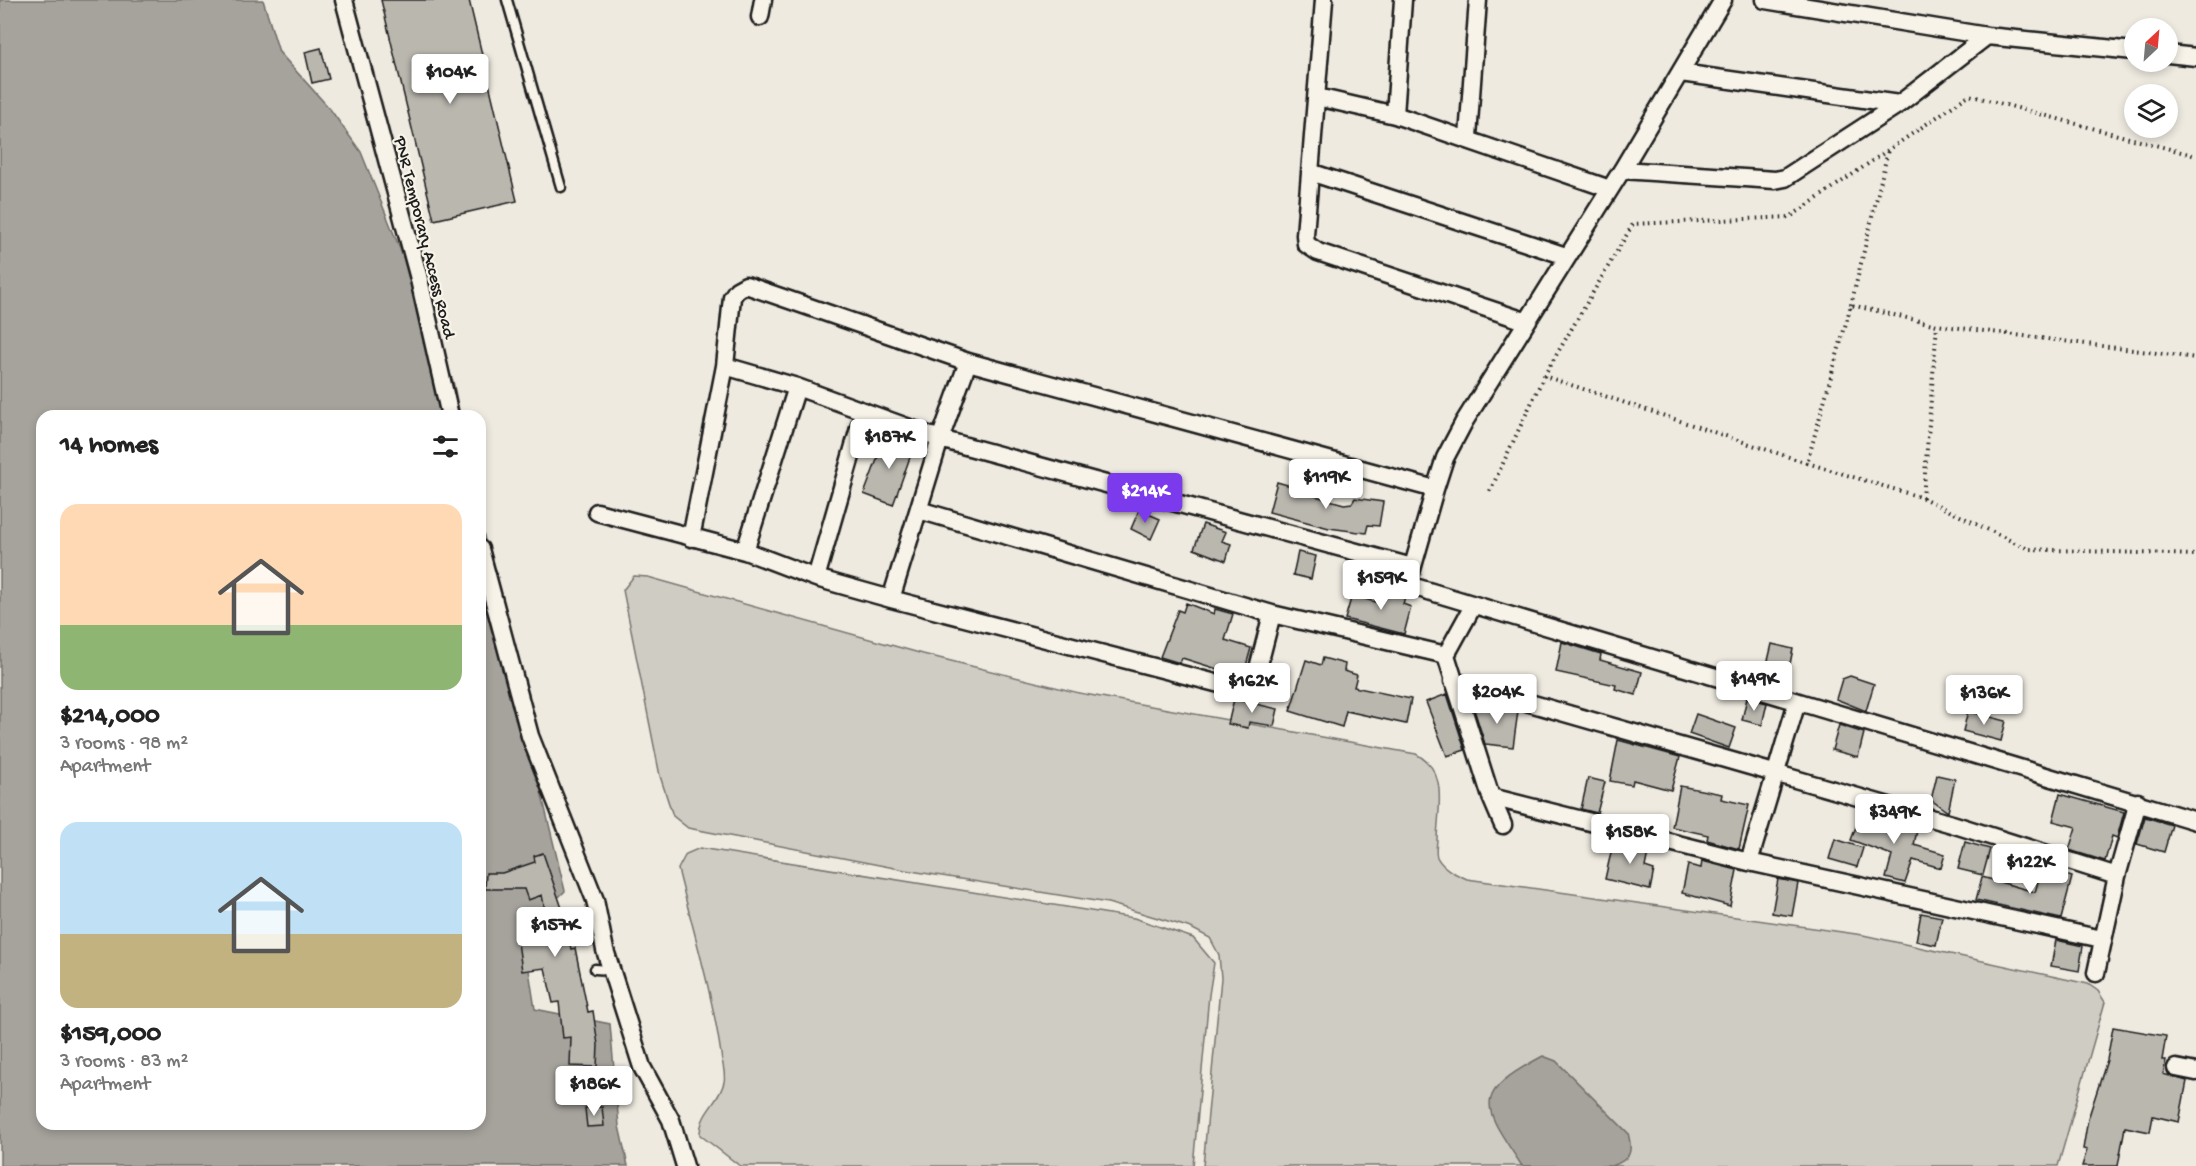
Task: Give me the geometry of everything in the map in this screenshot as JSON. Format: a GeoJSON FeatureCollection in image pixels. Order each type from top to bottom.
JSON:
{"type":"FeatureCollection","features":[{"type":"Feature","properties":{"kind":"street","name":"PNR Temporary Access Road"},"geometry":{"type":"LineString","coordinates":[[344,0],[418,275],[449,410]]}},
{"type":"Feature","properties":{"kind":"street"},"geometry":{"type":"LineString","coordinates":[[1324,0],[1306,244],[1318,252],[1525,321]]}},
{"type":"Feature","properties":{"kind":"street"},"geometry":{"type":"LineString","coordinates":[[1395,115],[1403,0]]}},
{"type":"Feature","properties":{"kind":"street"},"geometry":{"type":"LineString","coordinates":[[1468,138],[1478,0]]}},
{"type":"Feature","properties":{"kind":"street"},"geometry":{"type":"LineString","coordinates":[[1723,0],[1622,170],[1525,321],[1464,422],[1445,458],[1412,567],[1410,584],[1473,606],[2196,821]]}},
{"type":"Feature","properties":{"kind":"street"},"geometry":{"type":"LineString","coordinates":[[1765,0],[1987,36],[2124,50]]}},
{"type":"Feature","properties":{"kind":"street"},"geometry":{"type":"LineString","coordinates":[[1622,170],[1775,180],[1785,178],[1899,104],[1987,36]]}},
{"type":"Feature","properties":{"kind":"street"},"geometry":{"type":"LineString","coordinates":[[2178,55],[2196,57]]}},
{"type":"Feature","properties":{"kind":"street"},"geometry":{"type":"LineString","coordinates":[[1681,73],[1899,104]]}},
{"type":"Feature","properties":{"kind":"street"},"geometry":{"type":"LineString","coordinates":[[1317,97],[1395,115],[1468,138],[1610,189]]}},
{"type":"Feature","properties":{"kind":"street"},"geometry":{"type":"LineString","coordinates":[[1310,172],[1566,256]]}},
{"type":"Feature","properties":{"kind":"street"},"geometry":{"type":"LineString","coordinates":[[692,538],[725,366],[732,297],[737,290],[746,285],[968,362],[1435,489]]}},
{"type":"Feature","properties":{"kind":"street"},"geometry":{"type":"LineString","coordinates":[[891,599],[940,439],[968,362]]}},
{"type":"Feature","properties":{"kind":"street"},"geometry":{"type":"LineString","coordinates":[[725,366],[797,387],[940,439],[1412,567]]}},
{"type":"Feature","properties":{"kind":"street"},"geometry":{"type":"LineString","coordinates":[[746,551],[797,387]]}},
{"type":"Feature","properties":{"kind":"street"},"geometry":{"type":"LineString","coordinates":[[816,578],[864,411]]}},
{"type":"Feature","properties":{"kind":"street"},"geometry":{"type":"LineString","coordinates":[[919,510],[1272,614],[1446,655]]}},
{"type":"Feature","properties":{"kind":"street"},"geometry":{"type":"LineString","coordinates":[[597,513],[746,551],[816,578],[891,599],[1239,689],[1249,687],[1256,680],[1272,614]]}},
{"type":"Feature","properties":{"kind":"street"},"geometry":{"type":"LineString","coordinates":[[486,571],[530,736],[595,900],[603,970],[642,1067],[671,1120],[685,1166]]}},
{"type":"Feature","properties":{"kind":"street"},"geometry":{"type":"LineString","coordinates":[[1473,606],[1446,655],[1491,796],[1503,825]]}},
{"type":"Feature","properties":{"kind":"street"},"geometry":{"type":"LineString","coordinates":[[1454,681],[1952,824],[2117,876]]}},
{"type":"Feature","properties":{"kind":"street"},"geometry":{"type":"LineString","coordinates":[[1749,862],[1773,774],[1797,702]]}},
{"type":"Feature","properties":{"kind":"street"},"geometry":{"type":"LineString","coordinates":[[1491,796],[1749,862],[2102,939]]}},
{"type":"Feature","properties":{"kind":"street"},"geometry":{"type":"LineString","coordinates":[[2096,974],[2117,876],[2138,802]]}},
{"type":"Feature","properties":{"kind":"street"},"geometry":{"type":"LineString","coordinates":[[2176,1068],[2196,1071]]}},
{"type":"Feature","properties":{"kind":"lane"},"geometry":{"type":"LineString","coordinates":[[507,0],[561,187]]}},
{"type":"Feature","properties":{"kind":"path"},"geometry":{"type":"LineString","coordinates":[[1490,491],[1544,376],[1633,224],[1790,217],[1969,95],[2196,156]]}},
{"type":"Feature","properties":{"kind":"path"},"geometry":{"type":"LineString","coordinates":[[1807,463],[1851,305],[1888,150]]}},
{"type":"Feature","properties":{"kind":"path"},"geometry":{"type":"LineString","coordinates":[[1851,305],[1937,325],[2196,358]]}},
{"type":"Feature","properties":{"kind":"path"},"geometry":{"type":"LineString","coordinates":[[1923,498],[1937,325]]}},
{"type":"Feature","properties":{"kind":"path"},"geometry":{"type":"LineString","coordinates":[[1544,376],[1807,463],[1923,498],[2028,549],[2196,555]]}},
{"type":"Feature","properties":{"kind":"shaded area"},"geometry":{"type":"Polygon","coordinates":[[[0,0],[263,0],[279,52],[330,109],[361,152],[453,381],[459,410],[36,410],[36,1130],[486,1130],[486,546],[508,655],[565,891],[523,932],[535,1009],[610,1024],[619,1126],[628,1166],[0,1166],[0,0]]]}},
{"type":"Feature","properties":{"kind":"shaded area"},"geometry":{"type":"Polygon","coordinates":[[[634,576],[648,577],[923,654],[1079,693],[1416,754],[1426,761],[1437,780],[1439,802],[1437,857],[1446,868],[1467,879],[1863,935],[2088,984],[2098,991],[2105,1002],[2058,1166],[1203,1166],[1221,978],[1219,955],[1210,938],[1191,928],[1108,903],[905,870],[688,828],[673,816],[660,776],[623,590],[634,576]]]}},
{"type":"Feature","properties":{"kind":"shaded area"},"geometry":{"type":"Polygon","coordinates":[[[700,848],[1134,918],[1193,938],[1214,963],[1193,1166],[740,1166],[700,1135],[706,1113],[722,1090],[725,1075],[707,984],[678,869],[686,854],[700,848]]]}},
{"type":"Feature","properties":{"kind":"shaded area"},"geometry":{"type":"Polygon","coordinates":[[[1543,1056],[1556,1061],[1628,1133],[1630,1150],[1623,1161],[1612,1166],[1522,1166],[1498,1129],[1490,1103],[1494,1092],[1503,1081],[1543,1056]]]}},
{"type":"Feature","properties":{"kind":"building"},"geometry":{"type":"Polygon","coordinates":[[[381,0],[469,0],[517,201],[434,220],[381,0]]]}},
{"type":"Feature","properties":{"kind":"building"},"geometry":{"type":"Polygon","coordinates":[[[321,48],[329,79],[312,83],[305,52],[321,48]]]}},
{"type":"Feature","properties":{"kind":"building"},"geometry":{"type":"Polygon","coordinates":[[[886,436],[914,446],[893,505],[864,494],[886,436]]]}},
{"type":"Feature","properties":{"kind":"building"},"geometry":{"type":"Polygon","coordinates":[[[1277,482],[1298,488],[1297,491],[1344,504],[1352,503],[1355,498],[1383,502],[1379,526],[1368,525],[1366,533],[1329,528],[1269,512],[1277,482]]]}},
{"type":"Feature","properties":{"kind":"building"},"geometry":{"type":"Polygon","coordinates":[[[1139,510],[1160,519],[1151,539],[1131,529],[1139,510]]]}},
{"type":"Feature","properties":{"kind":"building"},"geometry":{"type":"Polygon","coordinates":[[[1203,524],[1226,532],[1222,541],[1231,544],[1226,561],[1194,549],[1203,524]]]}},
{"type":"Feature","properties":{"kind":"building"},"geometry":{"type":"Polygon","coordinates":[[[1298,552],[1316,556],[1311,579],[1293,575],[1298,552]]]}},
{"type":"Feature","properties":{"kind":"building"},"geometry":{"type":"Polygon","coordinates":[[[1383,585],[1406,593],[1403,604],[1411,607],[1404,634],[1345,619],[1352,595],[1375,602],[1376,598],[1379,598],[1383,585]]]}},
{"type":"Feature","properties":{"kind":"building"},"geometry":{"type":"Polygon","coordinates":[[[1186,603],[1214,614],[1215,609],[1233,614],[1225,640],[1251,648],[1243,677],[1182,658],[1180,663],[1160,657],[1178,610],[1183,612],[1186,603]]]}},
{"type":"Feature","properties":{"kind":"building"},"geometry":{"type":"Polygon","coordinates":[[[1562,642],[1601,654],[1600,660],[1642,672],[1636,695],[1615,689],[1616,685],[1556,672],[1562,642]]]}},
{"type":"Feature","properties":{"kind":"building"},"geometry":{"type":"Polygon","coordinates":[[[1772,644],[1793,649],[1788,674],[1766,669],[1772,644]]]}},
{"type":"Feature","properties":{"kind":"building"},"geometry":{"type":"Polygon","coordinates":[[[1323,658],[1345,664],[1344,671],[1357,675],[1354,687],[1411,699],[1406,724],[1346,711],[1342,727],[1290,711],[1306,660],[1321,665],[1323,658]]]}},
{"type":"Feature","properties":{"kind":"building"},"geometry":{"type":"Polygon","coordinates":[[[1850,676],[1874,684],[1866,711],[1836,699],[1842,679],[1850,676]]]}},
{"type":"Feature","properties":{"kind":"building"},"geometry":{"type":"Polygon","coordinates":[[[1447,694],[1465,750],[1447,756],[1426,702],[1447,694]]]}},
{"type":"Feature","properties":{"kind":"building"},"geometry":{"type":"Polygon","coordinates":[[[1747,698],[1767,703],[1762,725],[1742,720],[1747,698]]]}},
{"type":"Feature","properties":{"kind":"building"},"geometry":{"type":"Polygon","coordinates":[[[1234,699],[1278,709],[1274,726],[1249,722],[1248,728],[1228,724],[1234,699]]]}},
{"type":"Feature","properties":{"kind":"building"},"geometry":{"type":"Polygon","coordinates":[[[1472,703],[1518,711],[1513,747],[1485,744],[1472,703]]]}},
{"type":"Feature","properties":{"kind":"building"},"geometry":{"type":"Polygon","coordinates":[[[1968,711],[2006,721],[2001,741],[1963,731],[1968,711]]]}},
{"type":"Feature","properties":{"kind":"building"},"geometry":{"type":"Polygon","coordinates":[[[1696,714],[1736,728],[1729,748],[1689,734],[1696,714]]]}},
{"type":"Feature","properties":{"kind":"building"},"geometry":{"type":"Polygon","coordinates":[[[1839,725],[1864,733],[1858,757],[1832,750],[1839,725]]]}},
{"type":"Feature","properties":{"kind":"building"},"geometry":{"type":"Polygon","coordinates":[[[1618,740],[1680,757],[1671,790],[1633,780],[1632,785],[1610,781],[1618,740]]]}},
{"type":"Feature","properties":{"kind":"building"},"geometry":{"type":"Polygon","coordinates":[[[1937,775],[1955,779],[1948,812],[1931,800],[1937,775]]]}},
{"type":"Feature","properties":{"kind":"building"},"geometry":{"type":"Polygon","coordinates":[[[1588,778],[1605,782],[1597,813],[1581,809],[1588,778]]]}},
{"type":"Feature","properties":{"kind":"building"},"geometry":{"type":"Polygon","coordinates":[[[1680,786],[1722,794],[1721,799],[1749,805],[1739,849],[1707,840],[1708,835],[1672,827],[1680,786]]]}},
{"type":"Feature","properties":{"kind":"building"},"geometry":{"type":"Polygon","coordinates":[[[2060,794],[2124,812],[2117,838],[2112,836],[2105,861],[2069,850],[2076,827],[2053,821],[2060,794]]]}},
{"type":"Feature","properties":{"kind":"building"},"geometry":{"type":"Polygon","coordinates":[[[1862,811],[1881,818],[1880,821],[1917,830],[1914,845],[1945,854],[1941,868],[1913,860],[1905,883],[1886,878],[1892,855],[1851,840],[1862,811]]]}},
{"type":"Feature","properties":{"kind":"building"},"geometry":{"type":"Polygon","coordinates":[[[2145,817],[2172,825],[2164,852],[2137,844],[2145,817]]]}},
{"type":"Feature","properties":{"kind":"building"},"geometry":{"type":"Polygon","coordinates":[[[1614,839],[1649,848],[1645,867],[1654,870],[1650,890],[1605,879],[1614,839]]]}},
{"type":"Feature","properties":{"kind":"building"},"geometry":{"type":"Polygon","coordinates":[[[1835,839],[1863,848],[1857,867],[1829,859],[1835,839]]]}},
{"type":"Feature","properties":{"kind":"building"},"geometry":{"type":"Polygon","coordinates":[[[1965,842],[1990,849],[1983,875],[1958,869],[1965,842]]]}},
{"type":"Feature","properties":{"kind":"building"},"geometry":{"type":"Polygon","coordinates":[[[543,853],[564,914],[571,949],[575,948],[588,1012],[593,1011],[598,1045],[597,1067],[570,1066],[571,1037],[563,1038],[559,1002],[553,1003],[545,968],[522,971],[518,942],[550,937],[542,895],[528,900],[524,889],[486,889],[486,873],[502,873],[535,862],[534,856],[543,853]]]}},
{"type":"Feature","properties":{"kind":"building"},"geometry":{"type":"Polygon","coordinates":[[[1702,861],[1737,870],[1730,906],[1682,893],[1688,865],[1701,868],[1702,861]]]}},
{"type":"Feature","properties":{"kind":"building"},"geometry":{"type":"Polygon","coordinates":[[[2042,868],[2072,877],[2061,919],[1976,900],[1982,877],[2035,892],[2042,868]]]}},
{"type":"Feature","properties":{"kind":"building"},"geometry":{"type":"Polygon","coordinates":[[[1778,879],[1798,883],[1792,916],[1772,913],[1778,879]]]}},
{"type":"Feature","properties":{"kind":"building"},"geometry":{"type":"Polygon","coordinates":[[[1921,913],[1942,917],[1936,945],[1916,941],[1921,913]]]}},
{"type":"Feature","properties":{"kind":"building"},"geometry":{"type":"Polygon","coordinates":[[[2056,940],[2083,946],[2079,971],[2051,966],[2056,940]]]}},
{"type":"Feature","properties":{"kind":"building"},"geometry":{"type":"Polygon","coordinates":[[[2113,1027],[2166,1036],[2162,1060],[2166,1060],[2163,1074],[2187,1081],[2179,1122],[2153,1116],[2150,1132],[2125,1127],[2118,1166],[2082,1166],[2087,1150],[2083,1149],[2088,1119],[2107,1060],[2113,1027]]]}},
{"type":"Feature","properties":{"kind":"building"},"geometry":{"type":"Polygon","coordinates":[[[602,1107],[604,1126],[587,1127],[585,1108],[602,1107]]]}}]}
